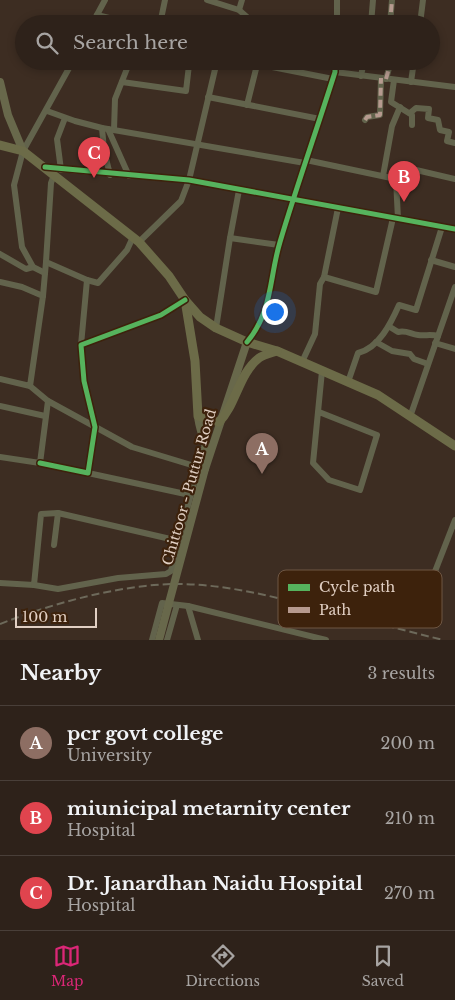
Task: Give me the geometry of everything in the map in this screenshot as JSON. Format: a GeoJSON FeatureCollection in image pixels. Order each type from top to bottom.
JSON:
{"type":"FeatureCollection","features":[{"type":"Feature","properties":{"kind":"highway"},"geometry":{"type":"LineString","coordinates":[[0,145],[24,151],[45,167],[58,172],[136,239],[169,276],[185,300],[200,317],[216,328],[247,342],[277,351],[378,395],[455,446]]}},
{"type":"Feature","properties":{"kind":"highway"},"geometry":{"type":"LineString","coordinates":[[185,300],[194,361],[198,416],[219,422],[227,414],[240,384],[258,358],[277,351]]}},
{"type":"Feature","properties":{"kind":"main road"},"geometry":{"type":"LineString","coordinates":[[0,82],[8,115],[24,151]]}},
{"type":"Feature","properties":{"kind":"main road","name":"Chittoor - Puttur Road"},"geometry":{"type":"LineString","coordinates":[[159,640],[203,467],[247,342]]}},
{"type":"Feature","properties":{"kind":"main road"},"geometry":{"type":"LineString","coordinates":[[198,416],[199,430],[210,447]]}},
{"type":"Feature","properties":{"kind":"street"},"geometry":{"type":"LineString","coordinates":[[97,15],[105,0]]}},
{"type":"Feature","properties":{"kind":"street"},"geometry":{"type":"LineString","coordinates":[[162,15],[165,0]]}},
{"type":"Feature","properties":{"kind":"street"},"geometry":{"type":"LineString","coordinates":[[207,0],[239,10],[243,15]]}},
{"type":"Feature","properties":{"kind":"street"},"geometry":{"type":"LineString","coordinates":[[239,10],[242,0]]}},
{"type":"Feature","properties":{"kind":"street"},"geometry":{"type":"LineString","coordinates":[[336,15],[337,0]]}},
{"type":"Feature","properties":{"kind":"street"},"geometry":{"type":"LineString","coordinates":[[371,15],[373,0]]}},
{"type":"Feature","properties":{"kind":"street"},"geometry":{"type":"LineString","coordinates":[[391,15],[392,0]]}},
{"type":"Feature","properties":{"kind":"street"},"geometry":{"type":"LineString","coordinates":[[421,15],[423,0]]}},
{"type":"Feature","properties":{"kind":"street"},"geometry":{"type":"LineString","coordinates":[[45,273],[33,267],[22,247],[14,186],[24,151],[68,70]]}},
{"type":"Feature","properties":{"kind":"street"},"geometry":{"type":"LineString","coordinates":[[110,175],[104,150],[115,99],[127,70]]}},
{"type":"Feature","properties":{"kind":"street"},"geometry":{"type":"LineString","coordinates":[[122,82],[186,91],[190,70]]}},
{"type":"Feature","properties":{"kind":"street"},"geometry":{"type":"LineString","coordinates":[[46,262],[98,283],[136,239],[181,201],[188,180],[215,70]]}},
{"type":"Feature","properties":{"kind":"street"},"geometry":{"type":"LineString","coordinates":[[247,105],[255,70]]}},
{"type":"Feature","properties":{"kind":"street"},"geometry":{"type":"LineString","coordinates":[[290,70],[334,76],[384,78],[455,87]]}},
{"type":"Feature","properties":{"kind":"street"},"geometry":{"type":"LineString","coordinates":[[247,342],[259,328],[272,288],[279,245],[334,70]]}},
{"type":"Feature","properties":{"kind":"street"},"geometry":{"type":"LineString","coordinates":[[361,76],[362,70]]}},
{"type":"Feature","properties":{"kind":"street"},"geometry":{"type":"LineString","coordinates":[[365,120],[367,117],[380,115],[384,78],[387,70]]}},
{"type":"Feature","properties":{"kind":"street"},"geometry":{"type":"LineString","coordinates":[[411,82],[413,70]]}},
{"type":"Feature","properties":{"kind":"street"},"geometry":{"type":"LineString","coordinates":[[394,80],[391,102],[410,113],[412,125]]}},
{"type":"Feature","properties":{"kind":"street"},"geometry":{"type":"LineString","coordinates":[[208,98],[320,119]]}},
{"type":"Feature","properties":{"kind":"street"},"geometry":{"type":"LineString","coordinates":[[383,176],[392,126],[400,107]]}},
{"type":"Feature","properties":{"kind":"street"},"geometry":{"type":"LineString","coordinates":[[410,113],[416,108],[429,110],[428,118],[438,120],[440,130],[449,132],[447,141],[455,143]]}},
{"type":"Feature","properties":{"kind":"street"},"geometry":{"type":"LineString","coordinates":[[47,111],[65,118],[108,129],[306,161],[396,179]]}},
{"type":"Feature","properties":{"kind":"street"},"geometry":{"type":"LineString","coordinates":[[30,386],[43,296],[51,183],[58,172],[57,138],[65,118]]}},
{"type":"Feature","properties":{"kind":"street"},"geometry":{"type":"LineString","coordinates":[[108,129],[129,176]]}},
{"type":"Feature","properties":{"kind":"street"},"geometry":{"type":"LineString","coordinates":[[324,277],[376,292],[395,219],[396,179],[399,166],[455,179]]}},
{"type":"Feature","properties":{"kind":"street"},"geometry":{"type":"LineString","coordinates":[[58,172],[188,180],[455,229]]}},
{"type":"Feature","properties":{"kind":"street"},"geometry":{"type":"LineString","coordinates":[[216,328],[239,190]]}},
{"type":"Feature","properties":{"kind":"street"},"geometry":{"type":"LineString","coordinates":[[302,362],[315,334],[320,284],[324,277],[338,208]]}},
{"type":"Feature","properties":{"kind":"street"},"geometry":{"type":"LineString","coordinates":[[348,382],[358,353],[365,352],[390,327],[399,305],[416,310],[442,227]]}},
{"type":"Feature","properties":{"kind":"street"},"geometry":{"type":"LineString","coordinates":[[230,238],[279,245]]}},
{"type":"Feature","properties":{"kind":"street"},"geometry":{"type":"LineString","coordinates":[[0,254],[26,269],[33,267]]}},
{"type":"Feature","properties":{"kind":"street"},"geometry":{"type":"LineString","coordinates":[[431,260],[455,267]]}},
{"type":"Feature","properties":{"kind":"street"},"geometry":{"type":"LineString","coordinates":[[87,280],[82,345],[84,381],[95,427],[88,473]]}},
{"type":"Feature","properties":{"kind":"street"},"geometry":{"type":"LineString","coordinates":[[0,282],[22,287],[43,296]]}},
{"type":"Feature","properties":{"kind":"street"},"geometry":{"type":"LineString","coordinates":[[410,417],[455,287]]}},
{"type":"Feature","properties":{"kind":"street"},"geometry":{"type":"LineString","coordinates":[[82,345],[161,315],[185,300]]}},
{"type":"Feature","properties":{"kind":"street"},"geometry":{"type":"LineString","coordinates":[[390,327],[398,332],[405,330],[420,335],[429,333],[438,336]]}},
{"type":"Feature","properties":{"kind":"street"},"geometry":{"type":"LineString","coordinates":[[376,342],[392,350],[410,354],[414,359],[428,364]]}},
{"type":"Feature","properties":{"kind":"street"},"geometry":{"type":"LineString","coordinates":[[436,343],[455,349]]}},
{"type":"Feature","properties":{"kind":"street"},"geometry":{"type":"LineString","coordinates":[[319,412],[377,435],[360,490],[329,480],[313,463],[322,371]]}},
{"type":"Feature","properties":{"kind":"street"},"geometry":{"type":"LineString","coordinates":[[0,379],[30,386],[48,401],[132,447],[203,467],[190,495],[171,570],[166,574],[118,578],[58,589],[34,585],[0,583]]}},
{"type":"Feature","properties":{"kind":"street"},"geometry":{"type":"LineString","coordinates":[[40,463],[48,401]]}},
{"type":"Feature","properties":{"kind":"street"},"geometry":{"type":"LineString","coordinates":[[0,406],[45,416]]}},
{"type":"Feature","properties":{"kind":"street"},"geometry":{"type":"LineString","coordinates":[[0,457],[40,463],[190,495]]}},
{"type":"Feature","properties":{"kind":"street"},"geometry":{"type":"LineString","coordinates":[[34,585],[42,514],[58,513],[179,541]]}},
{"type":"Feature","properties":{"kind":"street"},"geometry":{"type":"LineString","coordinates":[[54,544],[58,513]]}},
{"type":"Feature","properties":{"kind":"street"},"geometry":{"type":"LineString","coordinates":[[436,570],[455,520]]}},
{"type":"Feature","properties":{"kind":"street"},"geometry":{"type":"LineString","coordinates":[[152,640],[162,603],[188,606],[326,640]]}},
{"type":"Feature","properties":{"kind":"street"},"geometry":{"type":"LineString","coordinates":[[167,640],[177,606]]}},
{"type":"Feature","properties":{"kind":"street"},"geometry":{"type":"LineString","coordinates":[[188,606],[198,640]]}},
{"type":"Feature","properties":{"kind":"railway"},"geometry":{"type":"LineString","coordinates":[[0,624],[56,605],[95,595],[154,585],[175,584],[218,587],[278,598]]}},
{"type":"Feature","properties":{"kind":"railway"},"geometry":{"type":"LineString","coordinates":[[396,628],[443,640]]}},
{"type":"Feature","properties":{"kind":"marked path"},"geometry":{"type":"LineString","coordinates":[[391,15],[392,0]]}},
{"type":"Feature","properties":{"kind":"marked path"},"geometry":{"type":"LineString","coordinates":[[386,79],[388,70]]}},
{"type":"Feature","properties":{"kind":"marked path"},"geometry":{"type":"LineString","coordinates":[[365,120],[367,117],[380,115],[381,78]]}},
{"type":"Feature","properties":{"kind":"cycle path"},"geometry":{"type":"LineString","coordinates":[[247,342],[262,318],[266,306],[276,255],[335,70]]}},
{"type":"Feature","properties":{"kind":"cycle path"},"geometry":{"type":"LineString","coordinates":[[45,167],[189,180],[455,229]]}},
{"type":"Feature","properties":{"kind":"cycle path"},"geometry":{"type":"LineString","coordinates":[[40,463],[88,473],[95,427],[84,381],[81,345],[161,315],[185,300]]}},
{"type":"Feature","properties":{"kind":"place","name":"Dr. Janardhan Naidu Hospital"},"geometry":{"type":"Point","coordinates":[94,178]}},
{"type":"Feature","properties":{"kind":"place","name":"miunicipal metarnity center"},"geometry":{"type":"Point","coordinates":[404,202]}},
{"type":"Feature","properties":{"kind":"place","name":"pcr govt college"},"geometry":{"type":"Point","coordinates":[262,474]}}]}
